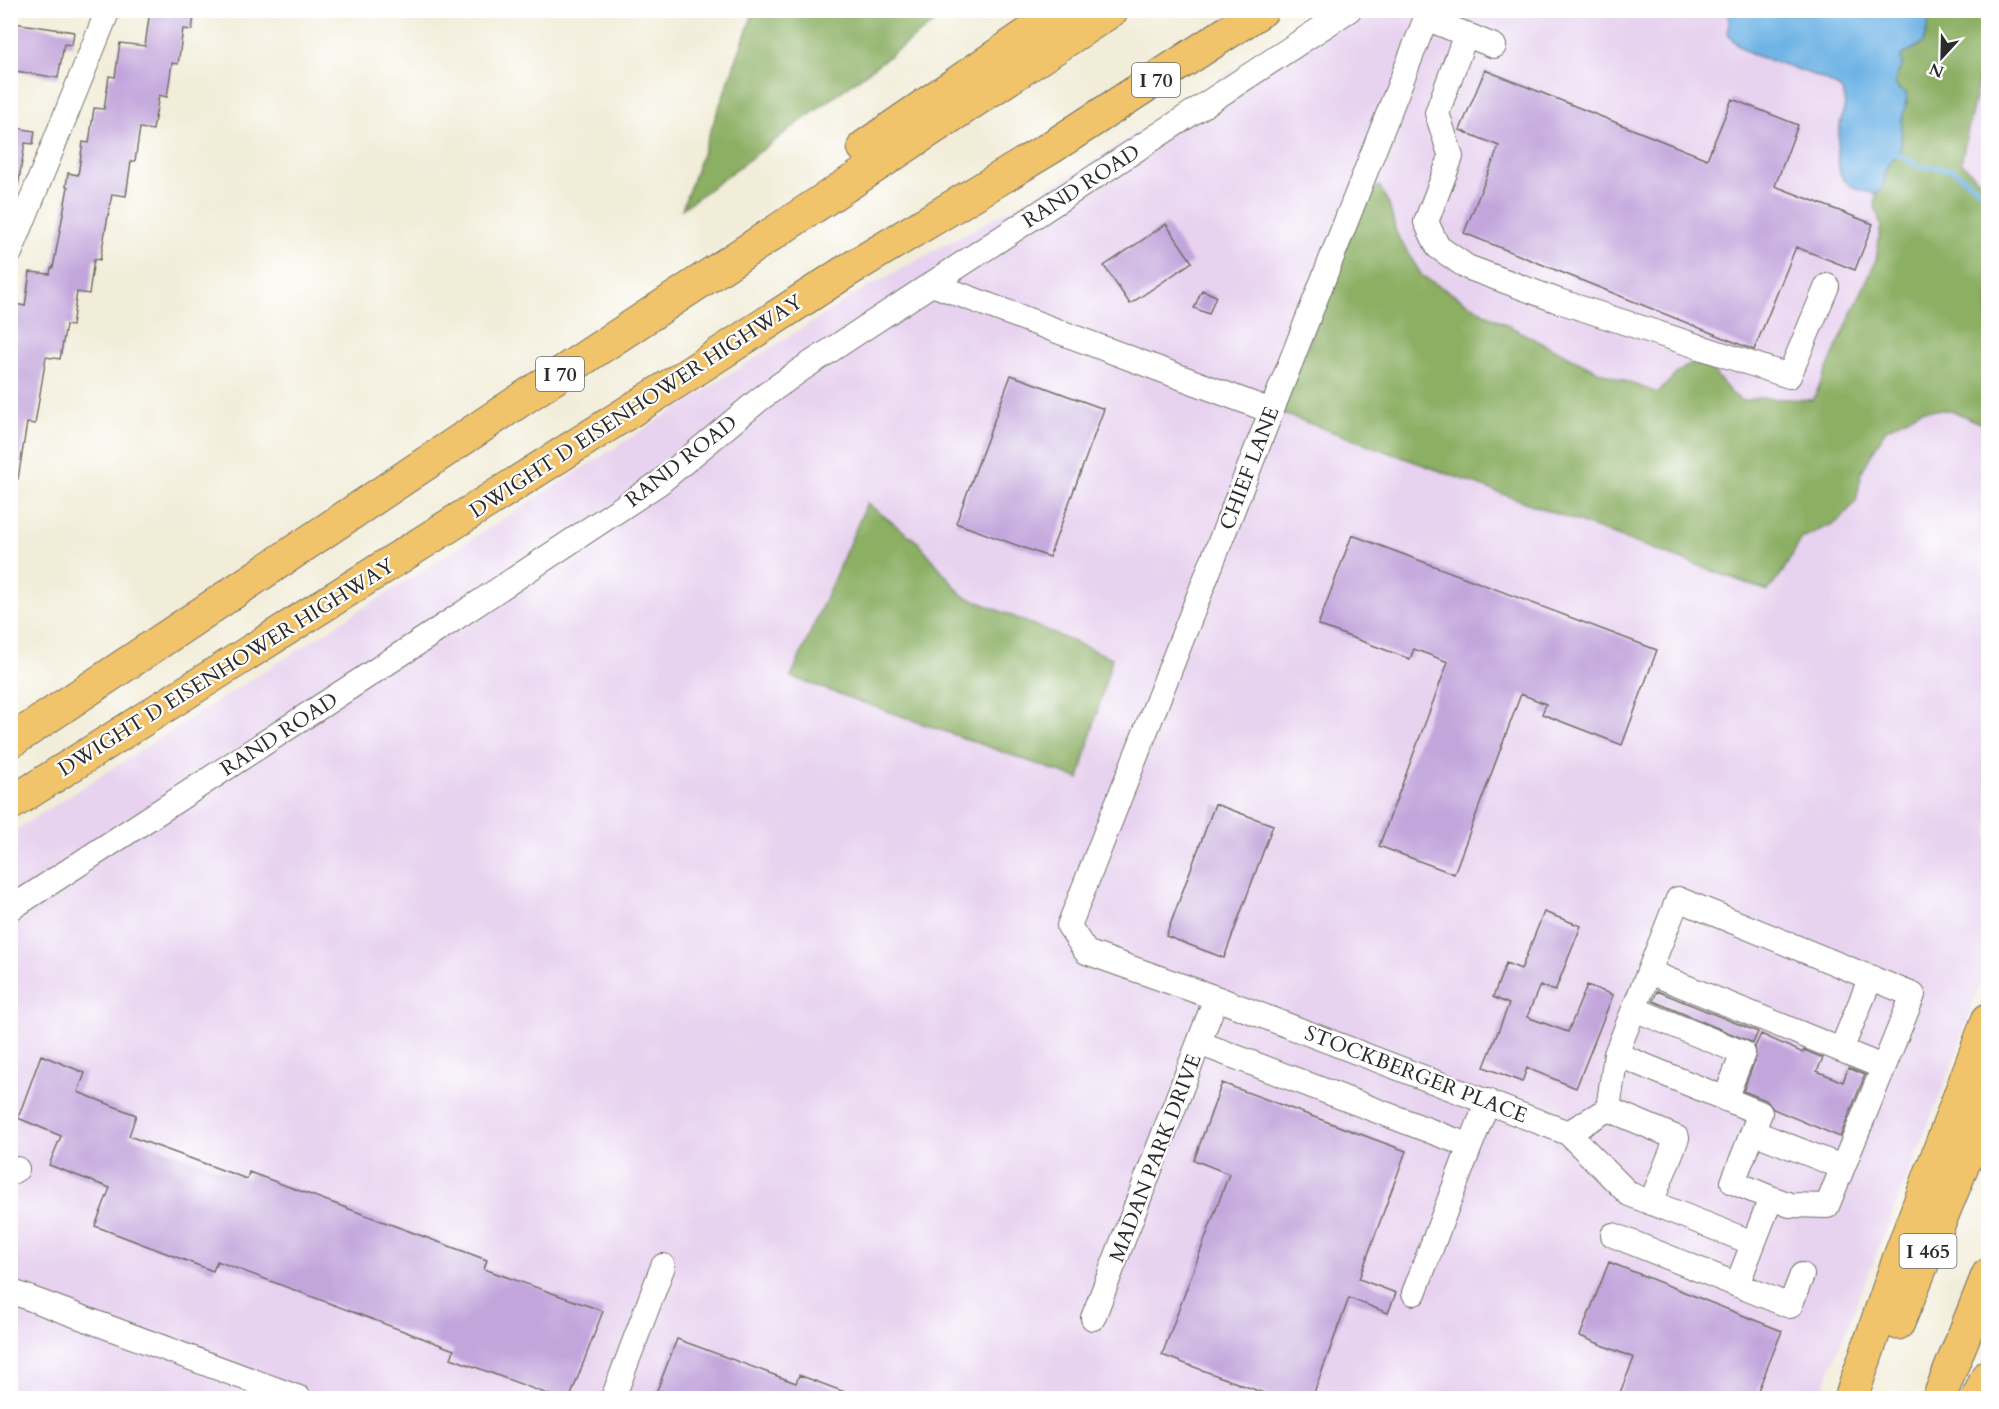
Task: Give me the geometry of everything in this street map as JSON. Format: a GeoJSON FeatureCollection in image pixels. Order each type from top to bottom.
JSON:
{"type":"FeatureCollection","features":[{"type":"Feature","properties":{"kind":"highway"},"geometry":{"type":"LineString","coordinates":[[522,399],[772,210],[1063,10]]}},
{"type":"Feature","properties":{"kind":"highway","name":"I 70"},"geometry":{"type":"LineString","coordinates":[[10,742],[522,399],[1112,10]]}},
{"type":"Feature","properties":{"kind":"highway","name":"DWIGHT D EISENHOWER HIGHWAY"},"geometry":{"type":"LineString","coordinates":[[10,804],[846,272],[1050,148],[1262,10]]}},
{"type":"Feature","properties":{"kind":"highway"},"geometry":{"type":"LineString","coordinates":[[1851,1398],[1899,1259],[1989,1020]]}},
{"type":"Feature","properties":{"kind":"highway","name":"I 465"},"geometry":{"type":"LineString","coordinates":[[1866,1398],[1989,1102]]}},
{"type":"Feature","properties":{"kind":"highway"},"geometry":{"type":"LineString","coordinates":[[1939,1398],[1989,1275]]}},
{"type":"Feature","properties":{"kind":"highway"},"geometry":{"type":"LineString","coordinates":[[1978,1398],[1989,1376]]}},
{"type":"Feature","properties":{"kind":"street"},"geometry":{"type":"LineString","coordinates":[[10,253],[108,10]]}},
{"type":"Feature","properties":{"kind":"street","name":"RAND ROAD"},"geometry":{"type":"LineString","coordinates":[[10,909],[659,483],[768,393],[1349,10]]}},
{"type":"Feature","properties":{"kind":"street"},"geometry":{"type":"LineString","coordinates":[[1424,14],[1494,46]]}},
{"type":"Feature","properties":{"kind":"street","name":"CHIEF LANE"},"geometry":{"type":"LineString","coordinates":[[1069,926],[1424,14]]}},
{"type":"Feature","properties":{"kind":"street"},"geometry":{"type":"LineString","coordinates":[[1466,34],[1437,113],[1451,157],[1426,222],[1438,248],[1467,267],[1556,300],[1789,376],[1827,286]]}},
{"type":"Feature","properties":{"kind":"street"},"geometry":{"type":"LineString","coordinates":[[932,284],[1271,411]]}},
{"type":"Feature","properties":{"kind":"street"},"geometry":{"type":"LineString","coordinates":[[1608,1109],[1616,1054],[1678,899],[1913,995],[1827,1206],[1790,1205],[1732,1182],[1760,1113],[1616,1054]]}},
{"type":"Feature","properties":{"kind":"street","name":"STOCKBERGER PLACE"},"geometry":{"type":"LineString","coordinates":[[1069,926],[1086,952],[1215,998],[1568,1133],[1629,1194],[1753,1244]]}},
{"type":"Feature","properties":{"kind":"street"},"geometry":{"type":"LineString","coordinates":[[1649,972],[1883,1067]]}},
{"type":"Feature","properties":{"kind":"street"},"geometry":{"type":"LineString","coordinates":[[1841,1050],[1871,977]]}},
{"type":"Feature","properties":{"kind":"street","name":"MADAN PARK DRIVE"},"geometry":{"type":"LineString","coordinates":[[1093,1318],[1215,998]]}},
{"type":"Feature","properties":{"kind":"street"},"geometry":{"type":"LineString","coordinates":[[1634,1009],[1743,1053],[1725,1099]]}},
{"type":"Feature","properties":{"kind":"street"},"geometry":{"type":"LineString","coordinates":[[1199,1043],[1470,1146]]}},
{"type":"Feature","properties":{"kind":"street"},"geometry":{"type":"LineString","coordinates":[[1414,1293],[1488,1101]]}},
{"type":"Feature","properties":{"kind":"street"},"geometry":{"type":"LineString","coordinates":[[1568,1133],[1608,1109]]}},
{"type":"Feature","properties":{"kind":"street"},"geometry":{"type":"LineString","coordinates":[[1608,1109],[1677,1138],[1651,1203]]}},
{"type":"Feature","properties":{"kind":"street"},"geometry":{"type":"LineString","coordinates":[[1753,1132],[1842,1167]]}},
{"type":"Feature","properties":{"kind":"street"},"geometry":{"type":"LineString","coordinates":[[1737,1285],[1771,1198]]}},
{"type":"Feature","properties":{"kind":"street"},"geometry":{"type":"LineString","coordinates":[[1613,1235],[1790,1306],[1802,1275]]}},
{"type":"Feature","properties":{"kind":"street"},"geometry":{"type":"LineString","coordinates":[[613,1398],[663,1266]]}},
{"type":"Feature","properties":{"kind":"street"},"geometry":{"type":"LineString","coordinates":[[10,1291],[300,1398]]}},
{"type":"Feature","properties":{"kind":"shaded area"},"geometry":{"type":"Polygon","coordinates":[[[1323,11],[1988,11],[1988,960],[1954,1060],[1819,1398],[11,1398],[11,833],[859,292],[1070,176],[1323,11]]]}},
{"type":"Feature","properties":{"kind":"green space"},"geometry":{"type":"Polygon","coordinates":[[[754,11],[950,11],[682,209],[754,11]]]}},
{"type":"Feature","properties":{"kind":"green space"},"geometry":{"type":"Polygon","coordinates":[[[1932,11],[1988,11],[1988,36],[1961,162],[1982,184],[1988,198],[1988,427],[1951,410],[1922,410],[1886,429],[1862,471],[1856,501],[1839,521],[1802,538],[1782,573],[1768,591],[1281,413],[1363,203],[1379,186],[1389,204],[1396,233],[1422,276],[1486,314],[1600,372],[1658,393],[1677,373],[1693,362],[1712,370],[1730,392],[1742,401],[1758,398],[1813,400],[1876,260],[1881,225],[1875,206],[1876,194],[1883,186],[1887,165],[1901,144],[1902,119],[1907,101],[1895,84],[1896,76],[1902,66],[1901,56],[1923,43],[1932,11]]]}},
{"type":"Feature","properties":{"kind":"green space"},"geometry":{"type":"Polygon","coordinates":[[[867,503],[919,543],[962,595],[1112,658],[1079,779],[791,677],[867,503]]]}},
{"type":"Feature","properties":{"kind":"water"},"geometry":{"type":"Polygon","coordinates":[[[1728,11],[1932,11],[1923,43],[1901,56],[1902,66],[1896,76],[1895,84],[1899,90],[1906,93],[1901,142],[1897,154],[1887,166],[1883,187],[1879,192],[1876,194],[1860,190],[1842,177],[1838,162],[1838,144],[1845,103],[1843,93],[1838,87],[1801,70],[1751,54],[1743,49],[1727,32],[1728,11]]]}},
{"type":"Feature","properties":{"kind":"building"},"geometry":{"type":"Polygon","coordinates":[[[150,10],[195,10],[192,30],[183,29],[178,64],[172,63],[167,97],[159,95],[153,130],[140,128],[135,161],[131,161],[126,196],[112,194],[100,260],[94,259],[89,294],[77,292],[72,326],[66,325],[60,359],[46,357],[35,424],[27,423],[18,479],[10,478],[10,333],[15,304],[25,306],[30,272],[50,274],[53,268],[68,187],[66,186],[68,173],[78,175],[83,142],[89,143],[94,108],[104,109],[109,76],[115,77],[120,43],[145,46],[150,10]]]}},
{"type":"Feature","properties":{"kind":"building"},"geometry":{"type":"Polygon","coordinates":[[[14,23],[74,32],[72,45],[64,44],[58,78],[10,70],[10,48],[14,23]]]}},
{"type":"Feature","properties":{"kind":"building"},"geometry":{"type":"Polygon","coordinates":[[[1485,70],[1707,159],[1732,99],[1798,125],[1775,186],[1873,224],[1855,270],[1796,247],[1754,350],[1464,233],[1499,146],[1460,130],[1485,70]]]}},
{"type":"Feature","properties":{"kind":"building"},"geometry":{"type":"Polygon","coordinates":[[[10,127],[35,131],[33,144],[25,143],[18,186],[10,185],[10,127]]]}},
{"type":"Feature","properties":{"kind":"building"},"geometry":{"type":"Polygon","coordinates":[[[1166,224],[1192,262],[1130,304],[1104,266],[1166,224]]]}},
{"type":"Feature","properties":{"kind":"building"},"geometry":{"type":"Polygon","coordinates":[[[1202,290],[1216,296],[1209,314],[1194,308],[1202,290]]]}},
{"type":"Feature","properties":{"kind":"building"},"geometry":{"type":"Polygon","coordinates":[[[1011,375],[1104,409],[1049,557],[956,523],[1011,375]]]}},
{"type":"Feature","properties":{"kind":"building"},"geometry":{"type":"Polygon","coordinates":[[[1352,535],[1657,650],[1622,745],[1542,714],[1546,704],[1521,694],[1454,874],[1379,846],[1448,662],[1414,649],[1410,659],[1318,625],[1352,535]]]}},
{"type":"Feature","properties":{"kind":"building"},"geometry":{"type":"Polygon","coordinates":[[[1215,804],[1273,825],[1224,958],[1166,936],[1215,804]]]}},
{"type":"Feature","properties":{"kind":"building"},"geometry":{"type":"Polygon","coordinates":[[[1544,912],[1581,926],[1555,991],[1540,985],[1527,1017],[1568,1032],[1587,985],[1613,995],[1576,1088],[1527,1068],[1522,1082],[1484,1067],[1509,1004],[1493,997],[1506,963],[1521,969],[1544,912]]]}},
{"type":"Feature","properties":{"kind":"building"},"geometry":{"type":"Polygon","coordinates":[[[1657,991],[1758,1032],[1753,1043],[1653,1001],[1657,991]]]}},
{"type":"Feature","properties":{"kind":"building"},"geometry":{"type":"Polygon","coordinates":[[[1761,1034],[1803,1053],[1804,1050],[1823,1058],[1817,1071],[1843,1082],[1848,1068],[1865,1075],[1840,1137],[1773,1109],[1766,1100],[1743,1091],[1756,1058],[1755,1047],[1761,1034]]]}},
{"type":"Feature","properties":{"kind":"building"},"geometry":{"type":"Polygon","coordinates":[[[41,1055],[85,1073],[78,1092],[136,1115],[129,1136],[247,1179],[249,1172],[487,1260],[484,1269],[603,1311],[570,1398],[558,1398],[451,1358],[454,1350],[217,1261],[213,1271],[95,1226],[110,1188],[49,1165],[61,1136],[18,1118],[41,1055]]]}},
{"type":"Feature","properties":{"kind":"building"},"geometry":{"type":"Polygon","coordinates":[[[1222,1083],[1406,1151],[1359,1279],[1396,1293],[1388,1313],[1349,1298],[1312,1398],[1277,1398],[1162,1355],[1229,1174],[1194,1160],[1222,1083]]]}},
{"type":"Feature","properties":{"kind":"building"},"geometry":{"type":"Polygon","coordinates":[[[1609,1262],[1782,1331],[1755,1398],[1627,1398],[1619,1395],[1634,1358],[1580,1336],[1609,1262]]]}},
{"type":"Feature","properties":{"kind":"building"},"geometry":{"type":"Polygon","coordinates":[[[677,1339],[796,1383],[799,1375],[858,1398],[654,1398],[677,1339]]]}},
{"type":"Feature","properties":{"kind":"waterway"},"geometry":{"type":"LineString","coordinates":[[1895,150],[1897,154],[1920,167],[1955,171],[1988,197]]}}]}
